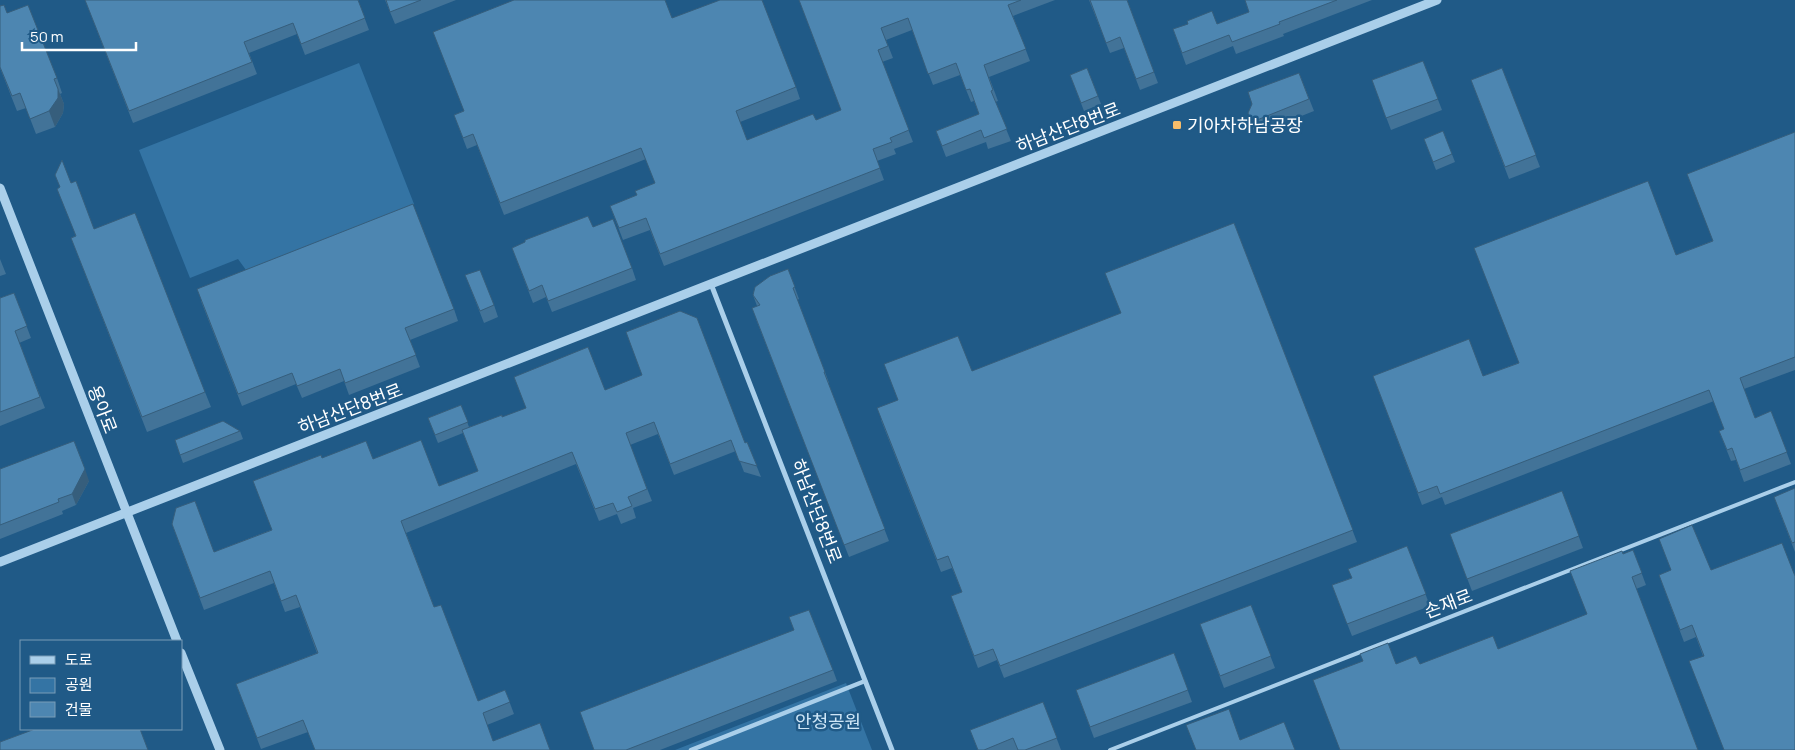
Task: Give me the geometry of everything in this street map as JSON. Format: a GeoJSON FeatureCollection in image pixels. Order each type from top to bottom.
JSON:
{"type":"FeatureCollection","features":[{"type":"Feature","properties":{"kind":"street","name":"하남산단8번로"},"geometry":{"type":"LineString","coordinates":[[0,562],[1437,0]]}},
{"type":"Feature","properties":{"kind":"street","name":"용아로"},"geometry":{"type":"LineString","coordinates":[[0,188],[177,640]]}},
{"type":"Feature","properties":{"kind":"street","name":"하남산단8번로"},"geometry":{"type":"LineString","coordinates":[[711,284],[892,750]]}},
{"type":"Feature","properties":{"kind":"street"},"geometry":{"type":"LineString","coordinates":[[182,655],[220,750]]}},
{"type":"Feature","properties":{"kind":"street"},"geometry":{"type":"LineString","coordinates":[[691,750],[865,681]]}},
{"type":"Feature","properties":{"kind":"lane","name":"손재로"},"geometry":{"type":"LineString","coordinates":[[1110,750],[1795,482]]}},
{"type":"Feature","properties":{"kind":"green space"},"geometry":{"type":"Polygon","coordinates":[[[359,63],[414,204],[246,270],[238,259],[190,278],[139,150],[359,63]]]}},
{"type":"Feature","properties":{"kind":"green space","name":"안청공원"},"geometry":{"type":"Polygon","coordinates":[[[846,683],[872,750],[675,750],[846,683]]]}},
{"type":"Feature","properties":{"kind":"building"},"geometry":{"type":"Polygon","coordinates":[[[85,0],[358,0],[365,18],[301,44],[293,23],[244,42],[252,62],[129,111],[85,0]]]}},
{"type":"Feature","properties":{"kind":"building"},"geometry":{"type":"Polygon","coordinates":[[[386,0],[421,0],[390,12],[386,0]]]}},
{"type":"Feature","properties":{"kind":"building"},"geometry":{"type":"Polygon","coordinates":[[[514,0],[665,0],[672,18],[720,0],[762,0],[796,87],[736,111],[747,140],[813,114],[816,120],[841,110],[799,0],[1021,0],[1008,5],[1026,49],[984,65],[993,90],[991,91],[1007,129],[984,138],[981,130],[942,146],[936,131],[979,114],[970,89],[966,90],[956,63],[928,74],[908,18],[881,28],[888,46],[878,50],[909,130],[890,138],[892,142],[873,149],[880,168],[660,254],[646,218],[619,228],[610,206],[637,195],[635,191],[655,183],[641,148],[500,203],[473,134],[463,138],[454,115],[464,111],[433,32],[514,0]]]}},
{"type":"Feature","properties":{"kind":"building"},"geometry":{"type":"Polygon","coordinates":[[[1090,0],[1127,0],[1154,72],[1136,79],[1120,37],[1106,43],[1090,0]]]}},
{"type":"Feature","properties":{"kind":"building"},"geometry":{"type":"Polygon","coordinates":[[[1245,0],[1337,0],[1232,42],[1229,35],[1182,53],[1173,29],[1188,24],[1187,21],[1212,11],[1217,24],[1249,12],[1245,0]]]}},
{"type":"Feature","properties":{"kind":"building"},"geometry":{"type":"Polygon","coordinates":[[[4,5],[7,13],[28,5],[57,78],[54,79],[58,89],[58,98],[49,111],[30,119],[20,93],[12,96],[0,67],[0,6],[4,5]]]}},
{"type":"Feature","properties":{"kind":"building"},"geometry":{"type":"Polygon","coordinates":[[[1423,61],[1438,99],[1386,118],[1372,80],[1423,61]]]}},
{"type":"Feature","properties":{"kind":"building"},"geometry":{"type":"Polygon","coordinates":[[[1087,68],[1098,96],[1081,103],[1070,75],[1087,68]]]}},
{"type":"Feature","properties":{"kind":"building"},"geometry":{"type":"Polygon","coordinates":[[[1502,68],[1536,155],[1505,167],[1471,80],[1502,68]]]}},
{"type":"Feature","properties":{"kind":"building"},"geometry":{"type":"Polygon","coordinates":[[[1299,73],[1309,99],[1257,120],[1250,119],[1248,113],[1252,104],[1248,92],[1299,73]]]}},
{"type":"Feature","properties":{"kind":"building"},"geometry":{"type":"Polygon","coordinates":[[[1443,131],[1452,154],[1433,162],[1424,139],[1443,131]]]}},
{"type":"Feature","properties":{"kind":"building"},"geometry":{"type":"Polygon","coordinates":[[[1795,132],[1795,357],[1740,378],[1755,418],[1771,411],[1787,452],[1740,470],[1732,448],[1727,450],[1719,431],[1724,429],[1709,390],[1440,494],[1437,486],[1418,493],[1373,376],[1469,339],[1483,376],[1519,363],[1474,248],[1648,181],[1676,255],[1713,241],[1687,174],[1795,132]]]}},
{"type":"Feature","properties":{"kind":"building"},"geometry":{"type":"Polygon","coordinates":[[[62,160],[71,183],[76,181],[94,229],[135,213],[205,392],[142,417],[71,238],[76,236],[57,189],[60,187],[55,175],[62,160]]]}},
{"type":"Feature","properties":{"kind":"building"},"geometry":{"type":"Polygon","coordinates":[[[413,204],[454,309],[405,328],[416,355],[345,383],[340,369],[297,386],[292,373],[238,394],[197,289],[413,204]]]}},
{"type":"Feature","properties":{"kind":"building"},"geometry":{"type":"Polygon","coordinates":[[[588,216],[593,227],[613,219],[632,268],[548,301],[542,285],[529,291],[512,248],[525,242],[525,240],[588,216]]]}},
{"type":"Feature","properties":{"kind":"building"},"geometry":{"type":"Polygon","coordinates":[[[1234,223],[1353,530],[1000,666],[993,649],[974,656],[951,596],[962,592],[948,556],[937,560],[877,408],[898,400],[884,364],[958,336],[972,371],[1121,313],[1105,273],[1234,223]]]}},
{"type":"Feature","properties":{"kind":"building"},"geometry":{"type":"Polygon","coordinates":[[[788,269],[795,287],[793,288],[824,372],[885,529],[844,545],[752,308],[760,305],[753,295],[755,287],[770,276],[788,269]]]}},
{"type":"Feature","properties":{"kind":"building"},"geometry":{"type":"Polygon","coordinates":[[[480,270],[494,305],[480,311],[465,275],[480,270]]]}},
{"type":"Feature","properties":{"kind":"building"},"geometry":{"type":"Polygon","coordinates":[[[14,293],[27,326],[15,331],[40,397],[0,412],[0,298],[14,293]]]}},
{"type":"Feature","properties":{"kind":"building"},"geometry":{"type":"Polygon","coordinates":[[[680,311],[697,318],[745,443],[747,442],[757,466],[739,461],[731,440],[670,464],[654,422],[626,433],[647,489],[628,497],[632,506],[617,512],[613,503],[595,509],[572,452],[401,521],[434,607],[441,605],[478,701],[505,690],[510,702],[483,713],[493,741],[540,723],[550,750],[315,750],[303,720],[257,738],[236,684],[318,653],[296,595],[281,601],[270,571],[200,598],[172,524],[176,508],[195,501],[214,552],[272,530],[253,481],[321,455],[322,458],[366,441],[373,459],[421,440],[439,486],[478,471],[462,430],[526,408],[514,377],[588,347],[605,390],[642,375],[626,332],[680,311]]]}},
{"type":"Feature","properties":{"kind":"building"},"geometry":{"type":"Polygon","coordinates":[[[461,405],[468,422],[435,435],[428,418],[461,405]]]}},
{"type":"Feature","properties":{"kind":"building"},"geometry":{"type":"Polygon","coordinates":[[[223,421],[240,431],[180,455],[175,440],[223,421]]]}},
{"type":"Feature","properties":{"kind":"building"},"geometry":{"type":"Polygon","coordinates":[[[74,441],[85,469],[72,494],[58,499],[59,502],[0,525],[0,469],[74,441]]]}},
{"type":"Feature","properties":{"kind":"building"},"geometry":{"type":"Polygon","coordinates":[[[1795,488],[1795,542],[1792,543],[1774,497],[1795,488]]]}},
{"type":"Feature","properties":{"kind":"building"},"geometry":{"type":"Polygon","coordinates":[[[1562,491],[1579,536],[1467,579],[1450,534],[1562,491]]]}},
{"type":"Feature","properties":{"kind":"building"},"geometry":{"type":"Polygon","coordinates":[[[1692,525],[1711,570],[1782,543],[1795,576],[1795,750],[1724,750],[1689,661],[1704,656],[1692,625],[1680,630],[1659,575],[1671,570],[1659,539],[1692,525]]]}},
{"type":"Feature","properties":{"kind":"building"},"geometry":{"type":"Polygon","coordinates":[[[1407,546],[1426,594],[1347,624],[1332,585],[1352,578],[1348,569],[1407,546]]]}},
{"type":"Feature","properties":{"kind":"building"},"geometry":{"type":"Polygon","coordinates":[[[1633,550],[1642,573],[1632,577],[1698,750],[1340,750],[1313,680],[1363,661],[1360,654],[1388,643],[1396,664],[1416,656],[1420,664],[1493,636],[1498,649],[1587,614],[1570,571],[1622,551],[1623,554],[1633,550]]]}},
{"type":"Feature","properties":{"kind":"building"},"geometry":{"type":"Polygon","coordinates":[[[1251,605],[1271,656],[1220,676],[1200,624],[1251,605]]]}},
{"type":"Feature","properties":{"kind":"building"},"geometry":{"type":"Polygon","coordinates":[[[809,610],[833,670],[626,750],[594,750],[580,712],[794,630],[789,617],[809,610]]]}},
{"type":"Feature","properties":{"kind":"building"},"geometry":{"type":"Polygon","coordinates":[[[1174,653],[1188,690],[1090,727],[1076,690],[1174,653]]]}},
{"type":"Feature","properties":{"kind":"building"},"geometry":{"type":"Polygon","coordinates":[[[1043,702],[1057,738],[1025,750],[1018,750],[1013,738],[984,750],[978,750],[970,730],[1043,702]]]}},
{"type":"Feature","properties":{"kind":"building"},"geometry":{"type":"Polygon","coordinates":[[[1229,709],[1240,740],[1284,722],[1295,750],[1196,750],[1186,725],[1229,709]]]}},
{"type":"Feature","properties":{"kind":"building"},"geometry":{"type":"Polygon","coordinates":[[[32,730],[140,730],[148,750],[0,750],[0,742],[32,730]]]}},
{"type":"Feature","properties":{"kind":"place","name":"기아차하남공장"},"geometry":{"type":"Point","coordinates":[1177,125]}}]}
